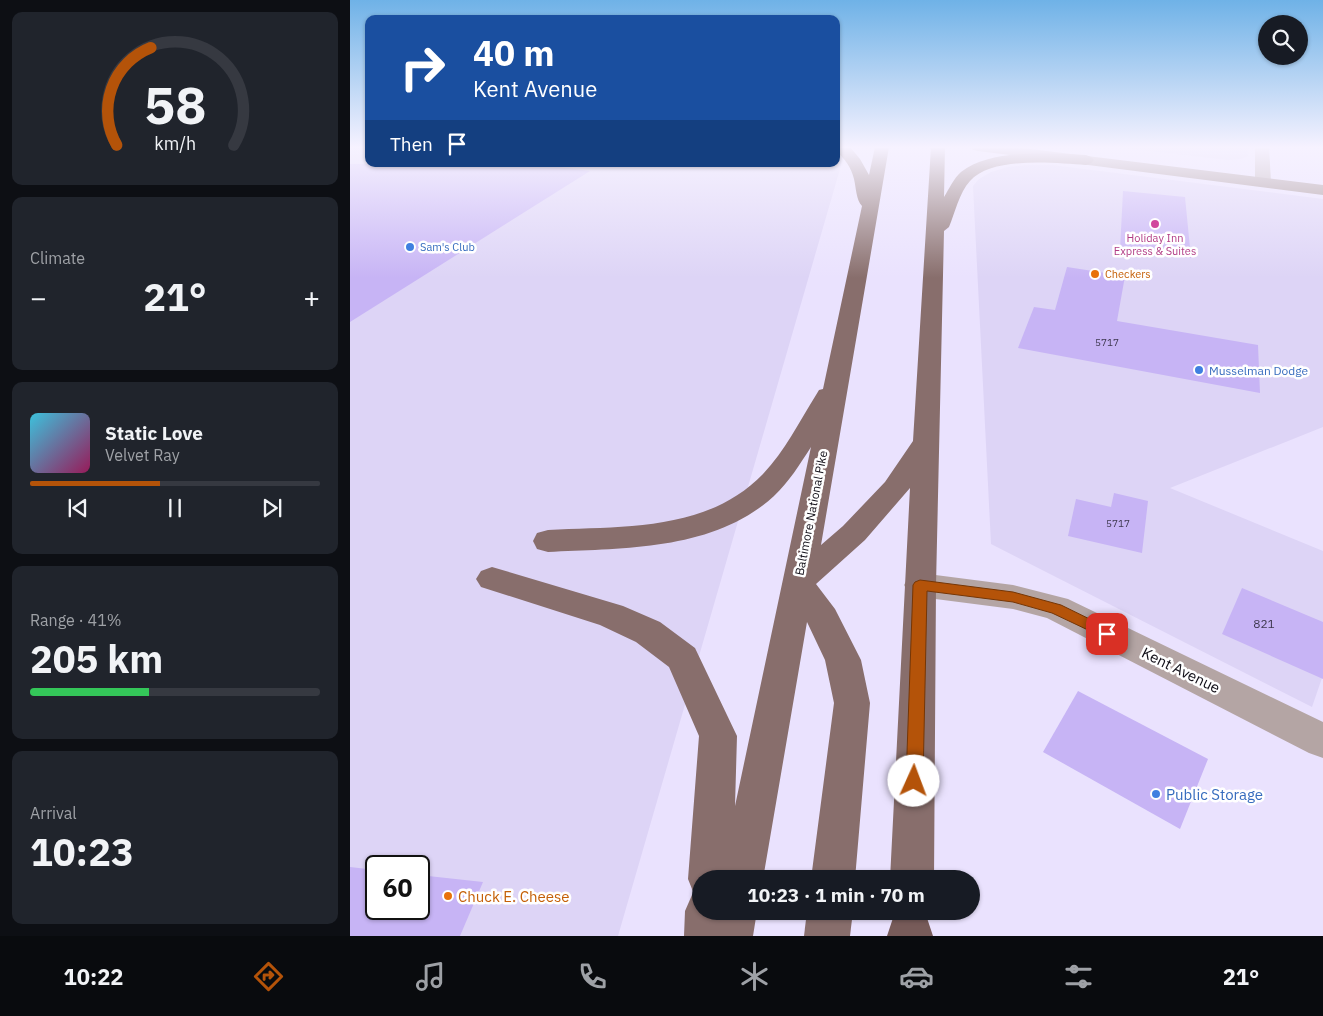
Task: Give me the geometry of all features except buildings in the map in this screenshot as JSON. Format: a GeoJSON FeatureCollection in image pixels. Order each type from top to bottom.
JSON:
{"type":"FeatureCollection","features":[{"type":"Feature","properties":{"kind":"main road"},"geometry":{"type":"LineString","coordinates":[[864,191],[869,211]]}},
{"type":"Feature","properties":{"kind":"main road","name":"Baltimore National Pike"},"geometry":{"type":"LineString","coordinates":[[743,870],[873,191]]}},
{"type":"Feature","properties":{"kind":"main road"},"geometry":{"type":"LineString","coordinates":[[912,870],[920,585],[936,191]]}},
{"type":"Feature","properties":{"kind":"main road"},"geometry":{"type":"LineString","coordinates":[[934,242],[956,191]]}},
{"type":"Feature","properties":{"kind":"main road"},"geometry":{"type":"LineString","coordinates":[[548,541],[672,532],[709,523],[743,508],[765,489],[787,463],[838,379]]}},
{"type":"Feature","properties":{"kind":"main road"},"geometry":{"type":"LineString","coordinates":[[834,870],[852,703],[843,660],[822,618],[797,583],[854,533],[896,490],[926,441]]}},
{"type":"Feature","properties":{"kind":"main road"},"geometry":{"type":"LineString","coordinates":[[492,578],[611,616],[648,632],[683,658],[718,736],[711,870]]}},
{"type":"Feature","properties":{"kind":"main road"},"geometry":{"type":"LineString","coordinates":[[707,936],[708,920]]}},
{"type":"Feature","properties":{"kind":"main road"},"geometry":{"type":"LineString","coordinates":[[730,936],[733,920]]}},
{"type":"Feature","properties":{"kind":"main road"},"geometry":{"type":"LineString","coordinates":[[827,936],[829,920]]}},
{"type":"Feature","properties":{"kind":"street","name":"Kent Avenue"},"geometry":{"type":"LineString","coordinates":[[920,585],[1013,597],[1056,608],[1323,741]]}},
{"type":"Feature","properties":{"kind":"shaded area"},"geometry":{"type":"Polygon","coordinates":[[[350,191],[834,191],[618,936],[350,936],[350,191]]]}},
{"type":"Feature","properties":{"kind":"shaded area"},"geometry":{"type":"Polygon","coordinates":[[[973,191],[1257,191],[1323,199],[1323,427],[1170,488],[1323,551],[1323,675],[1312,707],[991,544],[973,191]]]}},
{"type":"Feature","properties":{"kind":"place","name":"Holiday Inn Express & Suites"},"geometry":{"type":"Point","coordinates":[1155,224]}},
{"type":"Feature","properties":{"kind":"place","name":"Sam's Club"},"geometry":{"type":"Point","coordinates":[410,247]}},
{"type":"Feature","properties":{"kind":"place","name":"Checkers"},"geometry":{"type":"Point","coordinates":[1095,274]}},
{"type":"Feature","properties":{"kind":"place","name":"Musselman Dodge"},"geometry":{"type":"Point","coordinates":[1199,370]}},
{"type":"Feature","properties":{"kind":"place","name":"Public Storage"},"geometry":{"type":"Point","coordinates":[1156,794]}},
{"type":"Feature","properties":{"kind":"place","name":"Chuck E. Cheese"},"geometry":{"type":"Point","coordinates":[448,896]}},
{"type":"Feature","properties":{"kind":"route"},"geometry":{"type":"LineString","coordinates":[[914,781],[920,585],[1013,597],[1056,608],[1107,634]]}}]}
